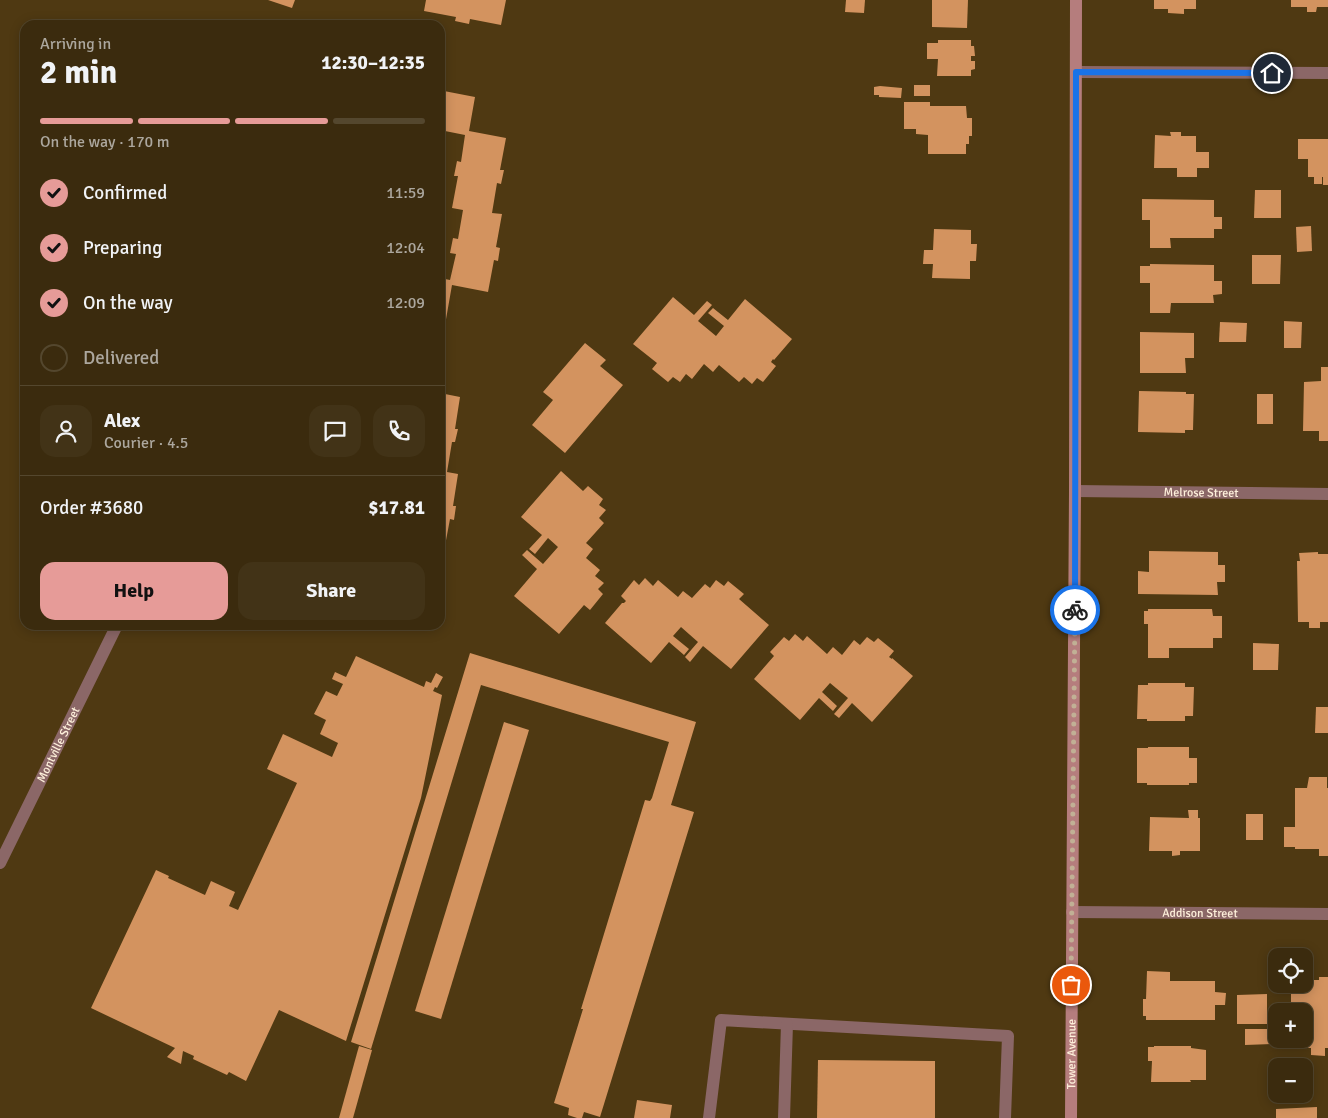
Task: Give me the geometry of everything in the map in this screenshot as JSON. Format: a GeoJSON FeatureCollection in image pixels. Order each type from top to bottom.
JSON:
{"type":"FeatureCollection","features":[{"type":"Feature","properties":{"kind":"main road","name":"Tower Avenue"},"geometry":{"type":"LineString","coordinates":[[1071,1118],[1076,0]]}},
{"type":"Feature","properties":{"kind":"street"},"geometry":{"type":"LineString","coordinates":[[1076,72],[1328,74]]}},
{"type":"Feature","properties":{"kind":"street","name":"Melrose Street"},"geometry":{"type":"LineString","coordinates":[[1075,491],[1328,494]]}},
{"type":"Feature","properties":{"kind":"street","name":"Montville Street"},"geometry":{"type":"LineString","coordinates":[[0,863],[115,630]]}},
{"type":"Feature","properties":{"kind":"street","name":"Addison Street"},"geometry":{"type":"LineString","coordinates":[[1072,912],[1328,914]]}},
{"type":"Feature","properties":{"kind":"street"},"geometry":{"type":"LineString","coordinates":[[709,1118],[721,1020],[1008,1036],[1005,1118]]}},
{"type":"Feature","properties":{"kind":"street"},"geometry":{"type":"LineString","coordinates":[[784,1118],[787,1024]]}},
{"type":"Feature","properties":{"kind":"building"},"geometry":{"type":"Polygon","coordinates":[[[268,0],[295,0],[292,8],[268,0]]]}},
{"type":"Feature","properties":{"kind":"building"},"geometry":{"type":"Polygon","coordinates":[[[426,0],[506,0],[501,25],[470,19],[469,24],[455,21],[456,17],[424,11],[426,0]]]}},
{"type":"Feature","properties":{"kind":"building"},"geometry":{"type":"Polygon","coordinates":[[[846,0],[865,0],[864,13],[845,12],[846,0]]]}},
{"type":"Feature","properties":{"kind":"building"},"geometry":{"type":"Polygon","coordinates":[[[932,0],[968,0],[967,28],[932,27],[932,0]]]}},
{"type":"Feature","properties":{"kind":"building"},"geometry":{"type":"Polygon","coordinates":[[[1154,0],[1196,0],[1196,9],[1184,9],[1184,14],[1168,13],[1168,9],[1154,9],[1154,0]]]}},
{"type":"Feature","properties":{"kind":"building"},"geometry":{"type":"Polygon","coordinates":[[[1291,0],[1328,0],[1328,7],[1317,7],[1316,12],[1307,12],[1307,7],[1291,7],[1291,0]]]}},
{"type":"Feature","properties":{"kind":"building"},"geometry":{"type":"Polygon","coordinates":[[[938,40],[971,40],[975,56],[971,56],[971,61],[975,61],[975,69],[971,70],[971,76],[937,76],[938,59],[927,59],[927,43],[938,43],[938,40]]]}},
{"type":"Feature","properties":{"kind":"building"},"geometry":{"type":"Polygon","coordinates":[[[914,85],[930,85],[930,96],[914,96],[914,85]]]}},
{"type":"Feature","properties":{"kind":"building"},"geometry":{"type":"Polygon","coordinates":[[[874,87],[902,88],[901,98],[874,95],[874,87]]]}},
{"type":"Feature","properties":{"kind":"building"},"geometry":{"type":"Polygon","coordinates":[[[445,91],[475,97],[469,131],[506,138],[500,170],[504,170],[501,184],[497,183],[492,213],[502,214],[496,247],[500,248],[498,261],[494,260],[488,292],[452,285],[445,325],[445,279],[450,280],[456,254],[450,253],[453,238],[458,239],[463,210],[452,208],[458,176],[454,176],[457,161],[461,162],[465,135],[445,131],[445,91]]]}},
{"type":"Feature","properties":{"kind":"building"},"geometry":{"type":"Polygon","coordinates":[[[904,102],[930,102],[930,106],[966,106],[967,118],[972,118],[972,136],[969,136],[969,144],[966,144],[966,154],[928,154],[928,135],[916,134],[916,129],[904,129],[904,102]]]}},
{"type":"Feature","properties":{"kind":"building"},"geometry":{"type":"Polygon","coordinates":[[[1170,132],[1181,132],[1181,136],[1196,136],[1196,152],[1209,152],[1209,168],[1197,168],[1197,177],[1177,177],[1177,168],[1154,168],[1155,135],[1171,136],[1170,132]]]}},
{"type":"Feature","properties":{"kind":"building"},"geometry":{"type":"Polygon","coordinates":[[[1298,139],[1328,139],[1328,185],[1323,185],[1323,177],[1322,184],[1314,184],[1314,177],[1308,177],[1308,159],[1298,159],[1298,139]]]}},
{"type":"Feature","properties":{"kind":"building"},"geometry":{"type":"Polygon","coordinates":[[[1255,190],[1281,190],[1281,218],[1254,218],[1255,190]]]}},
{"type":"Feature","properties":{"kind":"building"},"geometry":{"type":"Polygon","coordinates":[[[1142,199],[1214,200],[1214,217],[1222,217],[1222,229],[1214,229],[1214,238],[1170,238],[1171,248],[1150,248],[1150,220],[1142,220],[1142,199]]]}},
{"type":"Feature","properties":{"kind":"building"},"geometry":{"type":"Polygon","coordinates":[[[1311,226],[1312,251],[1297,252],[1296,227],[1311,226]]]}},
{"type":"Feature","properties":{"kind":"building"},"geometry":{"type":"Polygon","coordinates":[[[934,229],[971,230],[971,244],[977,244],[976,261],[970,261],[970,279],[932,278],[933,264],[923,264],[924,250],[933,250],[934,229]]]}},
{"type":"Feature","properties":{"kind":"building"},"geometry":{"type":"Polygon","coordinates":[[[1252,255],[1281,255],[1280,284],[1252,284],[1252,255]]]}},
{"type":"Feature","properties":{"kind":"building"},"geometry":{"type":"Polygon","coordinates":[[[1150,264],[1214,265],[1214,281],[1222,281],[1222,294],[1213,295],[1214,303],[1171,303],[1170,313],[1150,313],[1150,283],[1140,283],[1140,266],[1150,266],[1150,264]]]}},
{"type":"Feature","properties":{"kind":"building"},"geometry":{"type":"Polygon","coordinates":[[[673,297],[694,315],[707,301],[712,305],[698,321],[716,336],[724,326],[708,313],[713,308],[728,320],[745,299],[792,339],[773,359],[771,362],[776,366],[763,382],[757,378],[752,384],[744,377],[739,382],[719,365],[713,372],[704,364],[692,379],[686,374],[680,382],[673,377],[668,382],[652,369],[657,363],[633,344],[673,297]]]}},
{"type":"Feature","properties":{"kind":"building"},"geometry":{"type":"Polygon","coordinates":[[[1284,321],[1302,322],[1301,348],[1284,348],[1284,321]]]}},
{"type":"Feature","properties":{"kind":"building"},"geometry":{"type":"Polygon","coordinates":[[[1220,322],[1247,323],[1246,342],[1219,342],[1220,322]]]}},
{"type":"Feature","properties":{"kind":"building"},"geometry":{"type":"Polygon","coordinates":[[[1140,332],[1194,333],[1194,358],[1185,358],[1186,373],[1140,373],[1140,332]]]}},
{"type":"Feature","properties":{"kind":"building"},"geometry":{"type":"Polygon","coordinates":[[[585,343],[606,360],[600,366],[623,385],[565,453],[532,425],[553,400],[543,392],[585,343]]]}},
{"type":"Feature","properties":{"kind":"building"},"geometry":{"type":"Polygon","coordinates":[[[1321,367],[1328,367],[1328,441],[1319,441],[1319,431],[1303,431],[1304,382],[1321,381],[1321,367]]]}},
{"type":"Feature","properties":{"kind":"building"},"geometry":{"type":"Polygon","coordinates":[[[1139,391],[1186,392],[1186,394],[1194,394],[1193,430],[1185,430],[1185,433],[1138,432],[1139,391]]]}},
{"type":"Feature","properties":{"kind":"building"},"geometry":{"type":"Polygon","coordinates":[[[445,394],[460,397],[455,429],[458,429],[455,442],[452,442],[447,472],[458,474],[453,506],[456,506],[454,520],[450,519],[445,546],[445,394]]]}},
{"type":"Feature","properties":{"kind":"building"},"geometry":{"type":"Polygon","coordinates":[[[1257,394],[1273,394],[1273,424],[1257,424],[1257,394]]]}},
{"type":"Feature","properties":{"kind":"building"},"geometry":{"type":"Polygon","coordinates":[[[561,471],[583,491],[588,486],[603,499],[599,505],[606,510],[599,518],[604,523],[586,543],[593,549],[586,558],[600,570],[595,576],[604,583],[598,589],[603,594],[590,610],[584,605],[559,634],[514,596],[537,569],[522,555],[527,550],[543,564],[558,547],[548,538],[535,554],[529,549],[542,535],[521,517],[561,471]]]}},
{"type":"Feature","properties":{"kind":"building"},"geometry":{"type":"Polygon","coordinates":[[[1149,551],[1218,552],[1218,565],[1225,565],[1225,582],[1217,582],[1218,595],[1138,594],[1138,571],[1149,572],[1149,551]]]}},
{"type":"Feature","properties":{"kind":"building"},"geometry":{"type":"Polygon","coordinates":[[[1318,552],[1318,554],[1328,554],[1328,622],[1320,622],[1320,628],[1309,628],[1309,622],[1298,622],[1297,561],[1300,561],[1299,553],[1318,552]]]}},
{"type":"Feature","properties":{"kind":"building"},"geometry":{"type":"Polygon","coordinates":[[[645,578],[653,586],[658,580],[678,597],[683,591],[692,598],[705,584],[710,588],[716,580],[724,586],[728,581],[744,594],[739,599],[769,625],[731,669],[703,646],[690,662],[685,657],[698,642],[681,627],[673,636],[689,649],[684,655],[669,642],[651,663],[605,623],[622,603],[626,601],[621,596],[634,580],[639,585],[645,578]]]}},
{"type":"Feature","properties":{"kind":"building"},"geometry":{"type":"Polygon","coordinates":[[[1148,609],[1212,609],[1213,616],[1222,616],[1222,638],[1213,638],[1213,648],[1169,648],[1169,658],[1148,658],[1148,624],[1144,624],[1144,611],[1148,611],[1148,609]]]}},
{"type":"Feature","properties":{"kind":"building"},"geometry":{"type":"Polygon","coordinates":[[[795,634],[803,641],[807,636],[827,654],[833,647],[842,655],[854,640],[860,645],[867,637],[874,642],[878,638],[894,651],[889,657],[913,676],[872,722],[852,703],[839,718],[834,714],[848,698],[830,683],[822,692],[837,706],[833,711],[819,698],[800,720],[754,679],[774,656],[770,652],[784,637],[789,641],[795,634]]]}},
{"type":"Feature","properties":{"kind":"building"},"geometry":{"type":"Polygon","coordinates":[[[1253,643],[1279,644],[1278,670],[1253,670],[1253,643]]]}},
{"type":"Feature","properties":{"kind":"building"},"geometry":{"type":"Polygon","coordinates":[[[470,653],[696,722],[671,805],[694,812],[600,1117],[584,1112],[582,1118],[577,1118],[568,1115],[569,1108],[554,1103],[645,800],[650,801],[652,798],[669,742],[481,685],[371,1049],[351,1042],[470,653]]]}},
{"type":"Feature","properties":{"kind":"building"},"geometry":{"type":"Polygon","coordinates":[[[356,656],[424,687],[426,681],[431,683],[436,673],[443,677],[437,688],[435,687],[433,691],[442,695],[421,798],[346,1041],[279,1010],[246,1081],[229,1072],[227,1075],[193,1059],[194,1056],[183,1051],[181,1064],[167,1057],[175,1048],[91,1008],[156,870],[169,876],[168,878],[205,895],[211,881],[235,892],[229,906],[238,910],[297,783],[267,769],[283,734],[332,757],[338,743],[320,734],[326,720],[314,714],[326,691],[337,696],[343,684],[332,679],[335,672],[346,677],[356,656]]]}},
{"type":"Feature","properties":{"kind":"building"},"geometry":{"type":"Polygon","coordinates":[[[1148,683],[1185,683],[1185,687],[1194,687],[1193,716],[1185,716],[1185,721],[1147,721],[1147,719],[1137,719],[1138,685],[1148,685],[1148,683]]]}},
{"type":"Feature","properties":{"kind":"building"},"geometry":{"type":"Polygon","coordinates":[[[1316,707],[1328,707],[1328,733],[1315,733],[1316,707]]]}},
{"type":"Feature","properties":{"kind":"building"},"geometry":{"type":"Polygon","coordinates":[[[504,722],[529,730],[441,1019],[415,1011],[504,722]]]}},
{"type":"Feature","properties":{"kind":"building"},"geometry":{"type":"Polygon","coordinates":[[[1189,747],[1189,758],[1197,758],[1197,783],[1189,783],[1189,785],[1147,785],[1147,783],[1137,783],[1137,748],[1189,747]]]}},
{"type":"Feature","properties":{"kind":"building"},"geometry":{"type":"Polygon","coordinates":[[[1309,777],[1327,777],[1328,856],[1319,856],[1319,849],[1284,847],[1284,827],[1295,827],[1295,788],[1307,788],[1309,777]]]}},
{"type":"Feature","properties":{"kind":"building"},"geometry":{"type":"Polygon","coordinates":[[[1188,810],[1198,810],[1198,818],[1200,818],[1200,851],[1180,851],[1180,855],[1172,856],[1172,851],[1149,851],[1150,817],[1189,818],[1188,810]]]}},
{"type":"Feature","properties":{"kind":"building"},"geometry":{"type":"Polygon","coordinates":[[[1246,814],[1263,814],[1263,840],[1246,840],[1246,814]]]}},
{"type":"Feature","properties":{"kind":"building"},"geometry":{"type":"Polygon","coordinates":[[[1147,971],[1170,972],[1170,981],[1215,981],[1215,992],[1226,993],[1225,1005],[1215,1005],[1215,1020],[1146,1020],[1146,1016],[1143,1016],[1143,999],[1146,999],[1147,971]]]}},
{"type":"Feature","properties":{"kind":"building"},"geometry":{"type":"Polygon","coordinates":[[[1319,977],[1328,977],[1328,1048],[1325,1048],[1325,1056],[1311,1055],[1311,1048],[1313,1048],[1313,1003],[1291,1003],[1291,993],[1313,993],[1313,980],[1319,980],[1319,977]]]}},
{"type":"Feature","properties":{"kind":"building"},"geometry":{"type":"Polygon","coordinates":[[[1267,994],[1267,1024],[1237,1024],[1237,995],[1267,994]]]}},
{"type":"Feature","properties":{"kind":"building"},"geometry":{"type":"Polygon","coordinates":[[[1245,1029],[1268,1029],[1268,1044],[1245,1045],[1245,1029]]]}},
{"type":"Feature","properties":{"kind":"building"},"geometry":{"type":"Polygon","coordinates":[[[359,1046],[372,1050],[353,1118],[339,1118],[359,1046]]]}},
{"type":"Feature","properties":{"kind":"building"},"geometry":{"type":"Polygon","coordinates":[[[1191,1046],[1191,1048],[1206,1050],[1206,1080],[1151,1082],[1152,1061],[1148,1061],[1148,1047],[1191,1046]]]}},
{"type":"Feature","properties":{"kind":"building"},"geometry":{"type":"Polygon","coordinates":[[[818,1060],[935,1061],[935,1118],[817,1118],[818,1060]]]}},
{"type":"Feature","properties":{"kind":"building"},"geometry":{"type":"Polygon","coordinates":[[[637,1100],[672,1105],[670,1118],[634,1118],[637,1100]]]}},
{"type":"Feature","properties":{"kind":"building"},"geometry":{"type":"Polygon","coordinates":[[[1317,1107],[1317,1118],[1276,1118],[1276,1109],[1317,1107]]]}},
{"type":"Feature","properties":{"kind":"way so far"},"geometry":{"type":"LineString","coordinates":[[1071,985],[1075,610]]}},
{"type":"Feature","properties":{"kind":"route"},"geometry":{"type":"LineString","coordinates":[[1075,610],[1076,72],[1272,73]]}}]}
